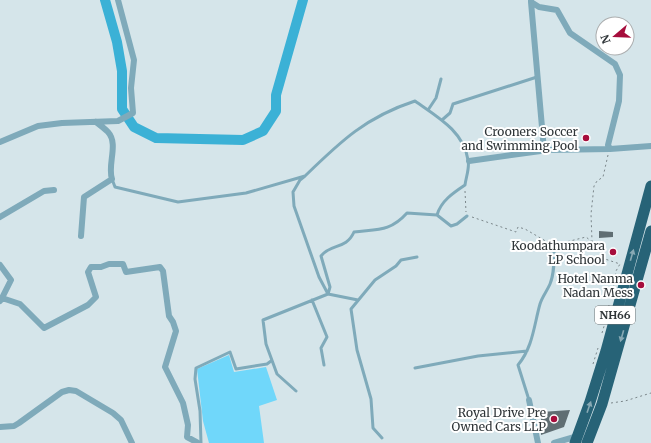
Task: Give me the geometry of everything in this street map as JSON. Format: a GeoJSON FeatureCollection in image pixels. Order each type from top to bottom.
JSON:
{"type":"FeatureCollection","features":[{"type":"Feature","properties":{"kind":"highway","name":"NH66"},"geometry":{"type":"LineString","coordinates":[[580,440],[651,186]]}},
{"type":"Feature","properties":{"kind":"highway","name":"NH66"},"geometry":{"type":"LineString","coordinates":[[580,440],[602,404],[651,231]]}},
{"type":"Feature","properties":{"kind":"street"},"geometry":{"type":"LineString","coordinates":[[0,142],[38,126],[62,123],[118,121],[133,113],[132,88],[134,60],[118,0]]}},
{"type":"Feature","properties":{"kind":"street"},"geometry":{"type":"LineString","coordinates":[[531,1],[544,150]]}},
{"type":"Feature","properties":{"kind":"street"},"geometry":{"type":"LineString","coordinates":[[531,1],[539,7],[557,10],[570,33],[615,64],[620,75],[620,88],[608,145],[610,149]]}},
{"type":"Feature","properties":{"kind":"street"},"geometry":{"type":"LineString","coordinates":[[81,236],[84,197],[112,179],[109,172],[113,143],[109,133],[96,122]]}},
{"type":"Feature","properties":{"kind":"street"},"geometry":{"type":"LineString","coordinates":[[469,161],[544,150],[610,149],[651,146]]}},
{"type":"Feature","properties":{"kind":"street"},"geometry":{"type":"LineString","coordinates":[[0,217],[44,190],[54,190]]}},
{"type":"Feature","properties":{"kind":"street"},"geometry":{"type":"LineString","coordinates":[[0,265],[11,280],[1,299],[20,304],[44,328],[88,305],[96,297],[88,272],[92,267],[101,267],[109,264],[123,264],[126,272],[160,267],[163,271],[169,316],[176,331],[165,366],[183,403],[188,425],[187,437],[198,443]]}},
{"type":"Feature","properties":{"kind":"street"},"geometry":{"type":"LineString","coordinates":[[0,427],[14,426],[62,392],[69,390],[76,391],[101,405],[121,420],[132,443]]}},
{"type":"Feature","properties":{"kind":"street"},"geometry":{"type":"LineString","coordinates":[[529,400],[538,443]]}},
{"type":"Feature","properties":{"kind":"street"},"geometry":{"type":"LineString","coordinates":[[554,443],[580,440]]}},
{"type":"Feature","properties":{"kind":"lane"},"geometry":{"type":"LineString","coordinates":[[442,120],[450,113],[453,104],[537,77]]}},
{"type":"Feature","properties":{"kind":"lane"},"geometry":{"type":"LineString","coordinates":[[428,110],[436,98],[441,79]]}},
{"type":"Feature","properties":{"kind":"lane"},"geometry":{"type":"LineString","coordinates":[[328,294],[319,277],[294,206],[293,192],[300,180],[334,148],[370,120],[394,108],[415,101],[453,129],[463,146],[469,161],[465,185],[451,194],[440,207],[437,215]]}},
{"type":"Feature","properties":{"kind":"lane"},"geometry":{"type":"LineString","coordinates":[[112,179],[115,187],[178,202],[246,193],[305,176]]}},
{"type":"Feature","properties":{"kind":"lane"},"geometry":{"type":"LineString","coordinates":[[328,294],[330,287],[322,256],[324,252],[346,244],[351,239],[354,232],[385,229],[401,220],[407,213],[437,215],[451,226],[457,224],[467,216]]}},
{"type":"Feature","properties":{"kind":"lane"},"geometry":{"type":"LineString","coordinates":[[529,400],[518,365],[527,351],[537,321],[540,303],[551,283],[554,244]]}},
{"type":"Feature","properties":{"kind":"lane"},"geometry":{"type":"LineString","coordinates":[[382,438],[373,428],[371,399],[357,350],[351,309],[375,280],[396,266],[401,260],[417,257]]}},
{"type":"Feature","properties":{"kind":"lane"},"geometry":{"type":"LineString","coordinates":[[296,391],[277,374],[271,361],[262,324],[263,320],[328,294],[358,300]]}},
{"type":"Feature","properties":{"kind":"lane"},"geometry":{"type":"LineString","coordinates":[[312,300],[327,337],[321,348],[324,365]]}},
{"type":"Feature","properties":{"kind":"lane"},"geometry":{"type":"LineString","coordinates":[[415,368],[478,356],[527,351]]}},
{"type":"Feature","properties":{"kind":"lane"},"geometry":{"type":"LineString","coordinates":[[201,443],[200,411],[195,379],[196,368],[230,352],[236,369],[267,364],[271,361]]}},
{"type":"Feature","properties":{"kind":"path"},"geometry":{"type":"LineString","coordinates":[[592,241],[591,214],[594,186],[597,181],[603,177],[606,171],[610,149]]}},
{"type":"Feature","properties":{"kind":"path"},"geometry":{"type":"LineString","coordinates":[[465,185],[465,205],[467,216],[516,232],[518,227],[526,229],[554,244],[586,237],[592,241],[600,248],[605,259],[620,264],[616,271],[612,298]]}},
{"type":"Feature","properties":{"kind":"path"},"geometry":{"type":"LineString","coordinates":[[607,316],[610,304]]}},
{"type":"Feature","properties":{"kind":"path"},"geometry":{"type":"LineString","coordinates":[[601,335],[604,323]]}},
{"type":"Feature","properties":{"kind":"path"},"geometry":{"type":"LineString","coordinates":[[592,366],[598,347]]}},
{"type":"Feature","properties":{"kind":"path"},"geometry":{"type":"LineString","coordinates":[[602,404],[625,401],[651,393]]}},
{"type":"Feature","properties":{"kind":"shaded area"},"geometry":{"type":"Polygon","coordinates":[[[229,355],[234,372],[266,367],[277,400],[259,406],[264,443],[209,443],[203,421],[197,369],[229,355]]]}},
{"type":"Feature","properties":{"kind":"building"},"geometry":{"type":"Polygon","coordinates":[[[599,231],[613,232],[613,237],[599,238],[599,231]]]}},
{"type":"Feature","properties":{"kind":"building","name":"Royal Drive Pre Owned Cars LLP"},"geometry":{"type":"Polygon","coordinates":[[[570,410],[564,427],[541,435],[541,412],[570,410]]]}},
{"type":"Feature","properties":{"kind":"waterway"},"geometry":{"type":"LineString","coordinates":[[105,0],[117,42],[122,71],[122,109],[134,127],[156,138],[243,140],[263,131],[276,111],[276,95],[303,0]]}},
{"type":"Feature","properties":{"kind":"place","name":"Crooners Soccer and Swimming Pool"},"geometry":{"type":"Point","coordinates":[586,138]}},
{"type":"Feature","properties":{"kind":"place","name":"Koodathumpara LP School"},"geometry":{"type":"Point","coordinates":[613,252]}},
{"type":"Feature","properties":{"kind":"place","name":"Hotel Nanma Nadan Mess"},"geometry":{"type":"Point","coordinates":[641,285]}},
{"type":"Feature","properties":{"kind":"place","name":"Royal Drive Pre Owned Cars LLP"},"geometry":{"type":"Point","coordinates":[554,419]}}]}
